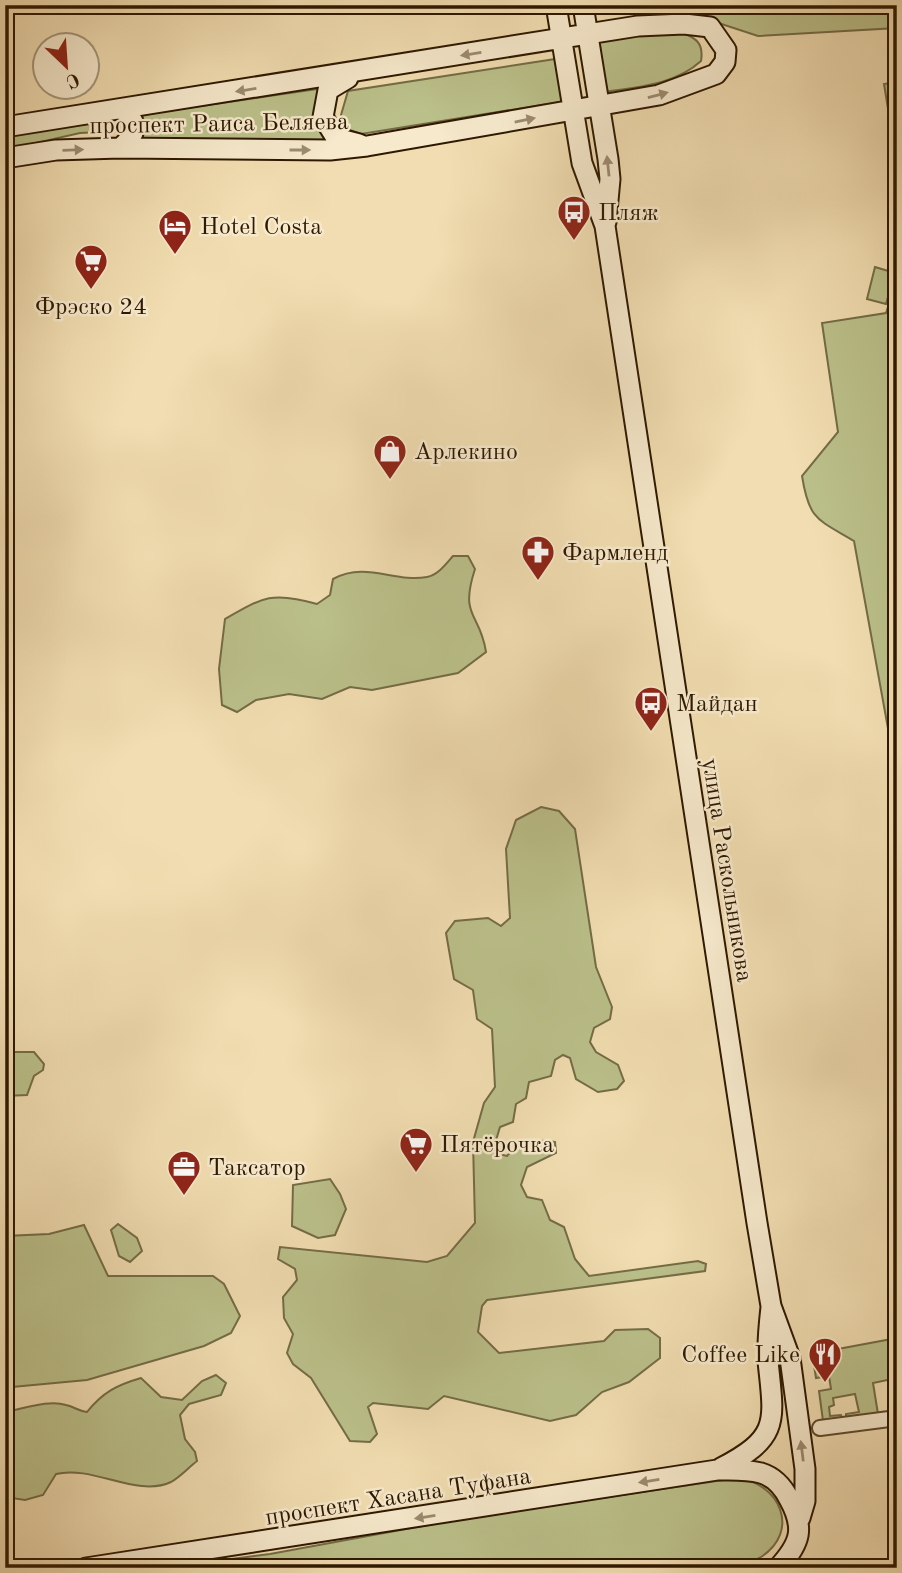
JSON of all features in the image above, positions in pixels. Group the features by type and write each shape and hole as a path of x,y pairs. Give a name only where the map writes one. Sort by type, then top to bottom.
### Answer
{"street":[{"name":"улица Раскольникова","path":"556,5 582,163 605,226 771,1306 790,1358 805,1469 805,1501 799,1536 791,1554 778,1568"},
{"name":"улица Раскольникова","path":"583,5 610,179 605,226"},
{"name":"проспект Раиса Беляева","path":"5,127 649,25 710,27 726,50 725,62 716,74 659,95 367,146 330,150 56,150 5,158"},
{"path":"358,73 328,90 323,117 336,138 367,146"},
{"path":"120,148 133,137 136,129 130,116 122,109"},
{"path":"717,1470 755,1448 771,1422 773,1392 768,1333 771,1306"},
{"path":"820,1429 897,1418"},
{"path":"717,1470 764,1473 785,1490 800,1518"},
{"name":"проспект Хасана Туфана","path":"86,1568 717,1470"}],"green space":[{"path":"640,5 897,5 897,28 758,36 691,14 668,10 642,11"},
{"path":"681,32 695,39 700,45 701,61 691,69 655,84 603,92 595,39"},
{"path":"562,58 567,101 361,134 350,130 341,115 348,91"},
{"path":"897,82 897,164 884,84"},
{"path":"324,88 329,143 140,139 139,115"},
{"path":"120,117 124,120 126,129 121,131 80,133 5,150 5,136"},
{"path":"875,267 895,273 886,304 867,299"},
{"path":"897,279 897,778 854,541 817,517 808,502 802,476 838,432 822,323 886,313"},
{"path":"453,556 468,556 475,569 469,597 470,606 486,652 458,673 372,690 350,687 322,699 289,694 256,700 237,712 222,705 219,669 225,619 269,598 289,598 317,604 330,595 333,579 345,574 369,572 415,578 431,576"},
{"path":"541,807 559,811 575,829 596,967 612,1007 610,1019 594,1028 590,1042 596,1052 618,1065 624,1081 617,1089 598,1092 576,1079 570,1058 563,1055 555,1060 551,1076 529,1082 526,1098 516,1104 513,1122 500,1127 494,1147 499,1154 507,1156 517,1147 529,1142 555,1142 556,1153 527,1167 521,1185 527,1197 542,1200 550,1220 564,1227 575,1259 589,1276 698,1261 706,1264 705,1271 487,1300 482,1306 478,1332 499,1353 604,1341 615,1330 648,1329 660,1338 660,1358 629,1382 602,1392 576,1415 550,1421 444,1396 428,1409 373,1403 368,1407 377,1434 370,1442 350,1441 311,1378 293,1364 287,1353 293,1334 284,1318 283,1297 297,1280 295,1269 278,1259 280,1247 427,1262 447,1256 475,1223 473,1142 484,1103 495,1087 492,1029 477,1019 473,990 454,979 446,933 455,921 488,918 501,926 510,918 506,849 516,820"},
{"path":"5,1052 34,1052 44,1064 43,1070 34,1076 27,1095 5,1096"},
{"path":"330,1179 346,1209 335,1235 318,1238 292,1226 293,1185"},
{"path":"118,1224 137,1238 142,1251 130,1262 119,1256 111,1230"},
{"path":"84,1225 108,1276 213,1276 224,1284 240,1316 231,1333 204,1346 87,1380 12,1387 5,1384 5,1236 49,1234"},
{"path":"897,1338 897,1378 873,1383 878,1414 846,1418 846,1414 859,1412 855,1394 833,1398 834,1405 829,1407 830,1416 841,1415 842,1419 823,1421 819,1391 831,1389 829,1376 816,1378 813,1359 822,1352"},
{"path":"216,1375 226,1383 221,1395 189,1404 180,1415 185,1439 195,1452 197,1461 171,1482 144,1486 70,1472 56,1474 43,1495 25,1500 5,1497 5,1412 59,1403 87,1412 111,1390 141,1378 161,1397 182,1400 202,1381"},
{"path":"737,1478 765,1489 774,1498 782,1522 780,1534 773,1546 756,1560 718,1568 164,1568 270,1554 466,1518"}],"place":[{"name":"Пляж","path":"574,242"},
{"name":"Hotel Costa","path":"175,256"},
{"name":"Фрэско 24","path":"91,291"},
{"name":"Арлекино","path":"390,481"},
{"name":"Фармленд","path":"538,582"},
{"name":"Майдан","path":"651,733"},
{"name":"Пятёрочка","path":"416,1174"},
{"name":"Таксатор","path":"184,1197"},
{"name":"Coffee Like","path":"825,1384"}]}
